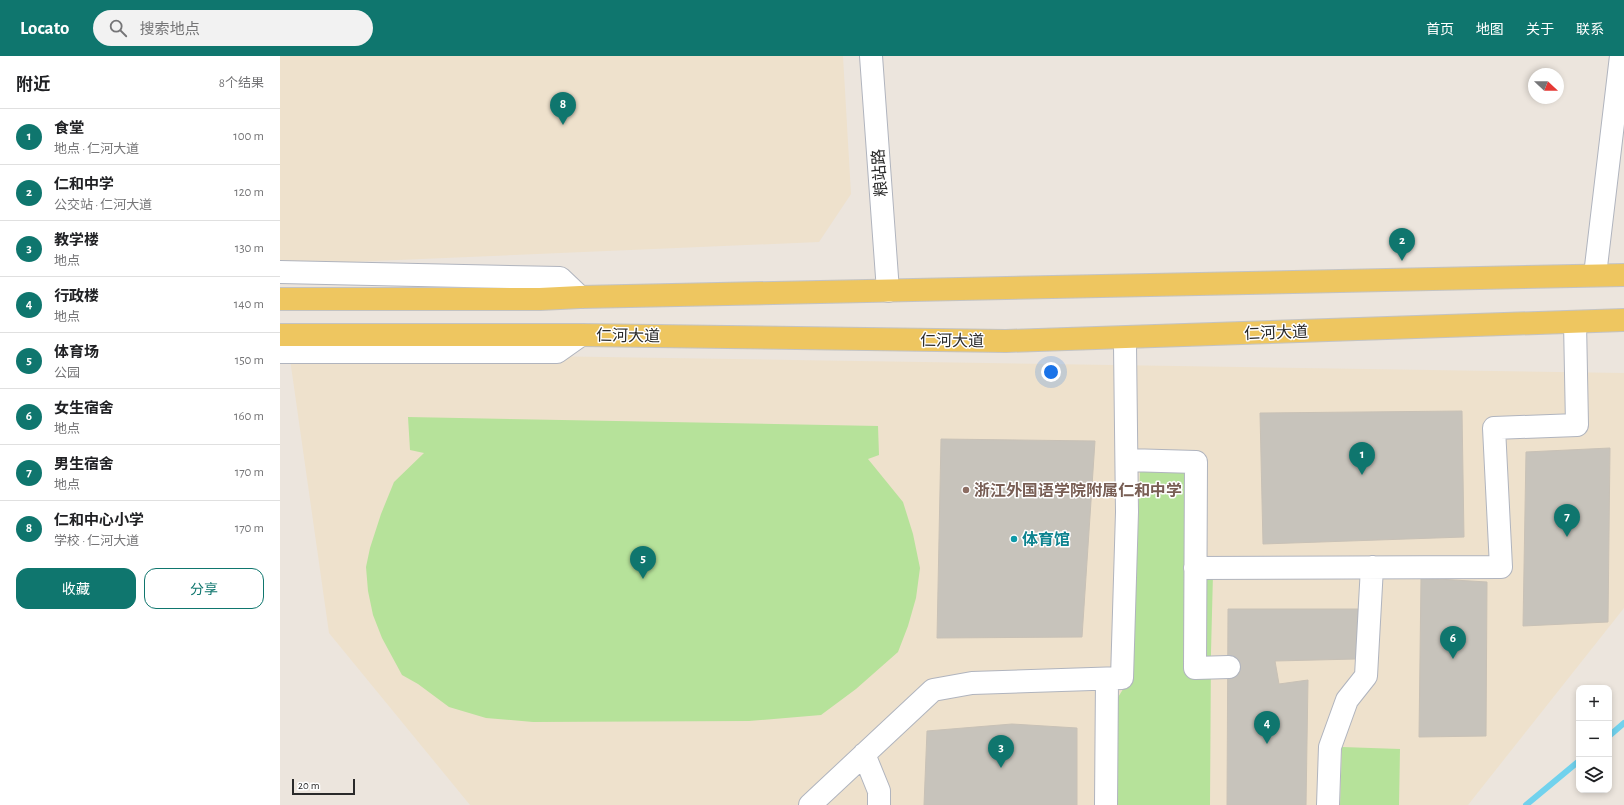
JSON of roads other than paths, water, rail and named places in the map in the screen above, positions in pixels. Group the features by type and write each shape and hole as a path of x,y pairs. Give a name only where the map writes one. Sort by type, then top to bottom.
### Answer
{"main road":[{"path":"280,299 540,299 580,296 1624,275"},
{"name":"仁河大道","path":"280,335 581,335 1006,341 1624,320"}],"street":[{"name":"粮站路","path":"871,56 888,291"},
{"path":"1595,275 1621,56"},
{"path":"280,272 560,278 580,296"},
{"path":"1195,568 1501,567 1494,428 1577,425 1575,322"},
{"path":"280,352 557,352 581,335"},
{"path":"810,805 933,690 972,683 1122,678 1127,512 1125,345"},
{"path":"1127,460 1196,462 1195,668 1229,667"},
{"path":"1328,805 1330,747 1347,700 1366,676 1372,567"},
{"path":"1106,805 1107,679"},
{"path":"864,754 879,791 879,805"}],"waterway":[{"path":"1612,733 1624,723"},
{"path":"1526,805 1576,763"}],"place":[{"name":"仁和中心小学","path":"563,125"},
{"name":"仁和中学","path":"1402,261"},
{"name":"食堂","path":"1362,475"},
{"name":"浙江外国语学院附属仁和中学","path":"966,490"},
{"name":"男生宿舍","path":"1567,537"},
{"name":"体育馆","path":"1014,539"},
{"name":"体育场","path":"643,579"},
{"name":"女生宿舍","path":"1453,659"},
{"name":"行政楼","path":"1267,744"},
{"name":"教学楼","path":"1001,768"}]}
